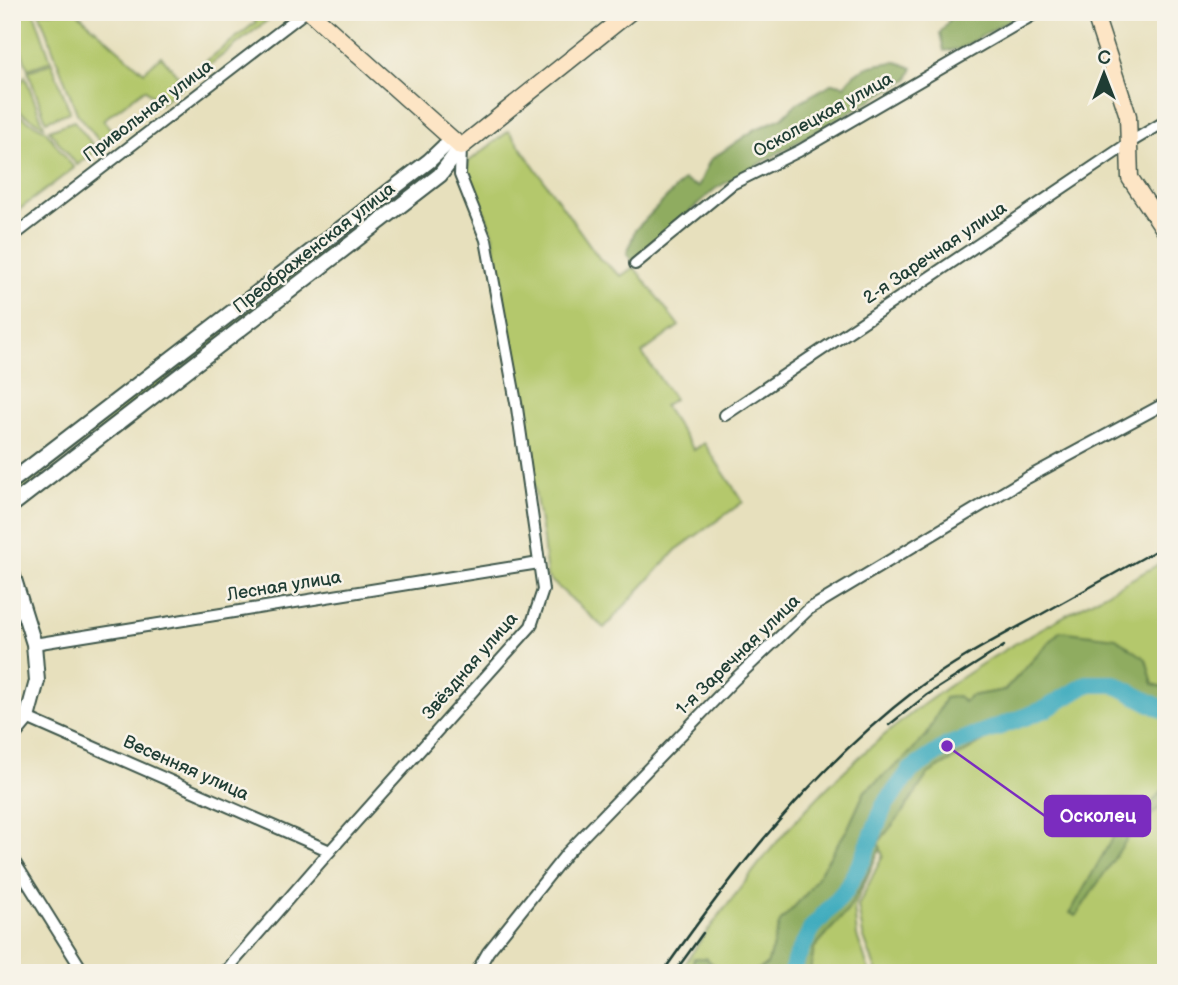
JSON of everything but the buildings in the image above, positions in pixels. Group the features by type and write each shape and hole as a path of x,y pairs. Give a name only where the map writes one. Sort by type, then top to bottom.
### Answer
{"main road":[{"path":"307,12 457,143"},
{"name":"Преображенская улица","path":"457,143 629,12"},
{"path":"1094,12 1128,116 1130,178 1166,232"}],"street":[{"name":"Привольная улица","path":"12,237 307,12"},
{"name":"Осколецкая улица","path":"635,264 732,184 799,151 1038,12"},
{"name":"2-я Заречная улица","path":"726,415 1129,143 1166,121"},
{"name":"Преображенская улица","path":"12,481 429,161 457,143"},
{"name":"Преображенская улица","path":"12,505 440,175 457,143"},
{"name":"Звёздная улица","path":"224,973 531,626 543,590 517,408 489,253 460,175 457,143"},
{"name":"1-я Заречная улица","path":"476,973 488,953 567,853 734,680 809,609 1027,478 1166,402"},
{"name":"Лесная улица","path":"34,644 540,563"},
{"path":"12,573 34,644 37,681 27,718 12,736"},
{"name":"Весенняя улица","path":"27,718 330,851"},
{"path":"12,858 84,973"}],"green space":[{"path":"34,12 51,61 28,69 12,25 12,13"},
{"path":"39,12 76,12 144,72 161,56 182,80 256,22 247,12 278,12 160,104 145,89 103,120 117,137 104,147 77,113"},
{"path":"955,12 1023,12 960,49 944,51 940,33"},
{"path":"897,62 913,68 908,79 715,189 633,262 627,254 635,230 684,180 698,187 710,160 756,129 782,118 796,104 833,83 845,86 849,79 861,70"},
{"path":"52,63 70,112 46,121 28,71"},
{"path":"25,76 44,126 20,112 14,93"},
{"path":"18,115 45,130 74,168 12,215 12,117"},
{"path":"74,121 97,150 77,165 49,130"},
{"path":"509,131 599,258 621,276 634,267 679,326 642,353 674,399 664,406 694,450 704,443 743,502 676,550 604,628 547,577 492,231 467,170 468,162"},
{"path":"438,160 443,167 12,499 12,489"},
{"path":"1166,560 1166,688 1153,684 1146,659 1060,631 1005,690 970,696 964,702 945,698 927,735 905,758 865,791 848,828 807,893 780,922 767,965 751,973 722,973 706,958 695,958 691,969 695,973 680,973 706,933 781,837 832,783 887,733 946,688 999,653"},
{"path":"1060,631 1116,638 1146,659 1153,684 1166,688 1166,716 1115,688 1090,687 1047,713 996,734 928,774 878,843 881,848 848,910 814,948 810,973 799,973 817,929 848,892 877,843 864,841 843,884 802,939 788,973 751,973 767,965 780,922 807,893 848,828 865,791 905,758 927,735 945,698 958,696 964,702 970,696 1005,690"},
{"path":"1090,687 1115,688 1166,716 1166,973 877,973 863,935 858,906 883,855 878,843 928,774 996,734 1047,713"},
{"path":"1166,786 1166,802 1131,833 1076,916 1070,913 1113,837 1133,824"},
{"path":"874,862 854,907 857,936 870,973 810,973 814,948 848,910"},
{"path":"694,958 706,958 722,973 695,973 690,970"}],"waterway":[{"path":"792,973 795,961 812,928 845,891 863,859 884,806 911,770 947,746 1046,709 1087,684 1114,684 1166,711"}],"railway":[{"path":"662,973 718,896 779,821 844,752 880,719 931,678 962,659 1166,545"},
{"path":"889,725 927,695 1004,646"},
{"path":"674,973 703,933"}],"place":[{"name":"Осколец","path":"947,746"}]}
